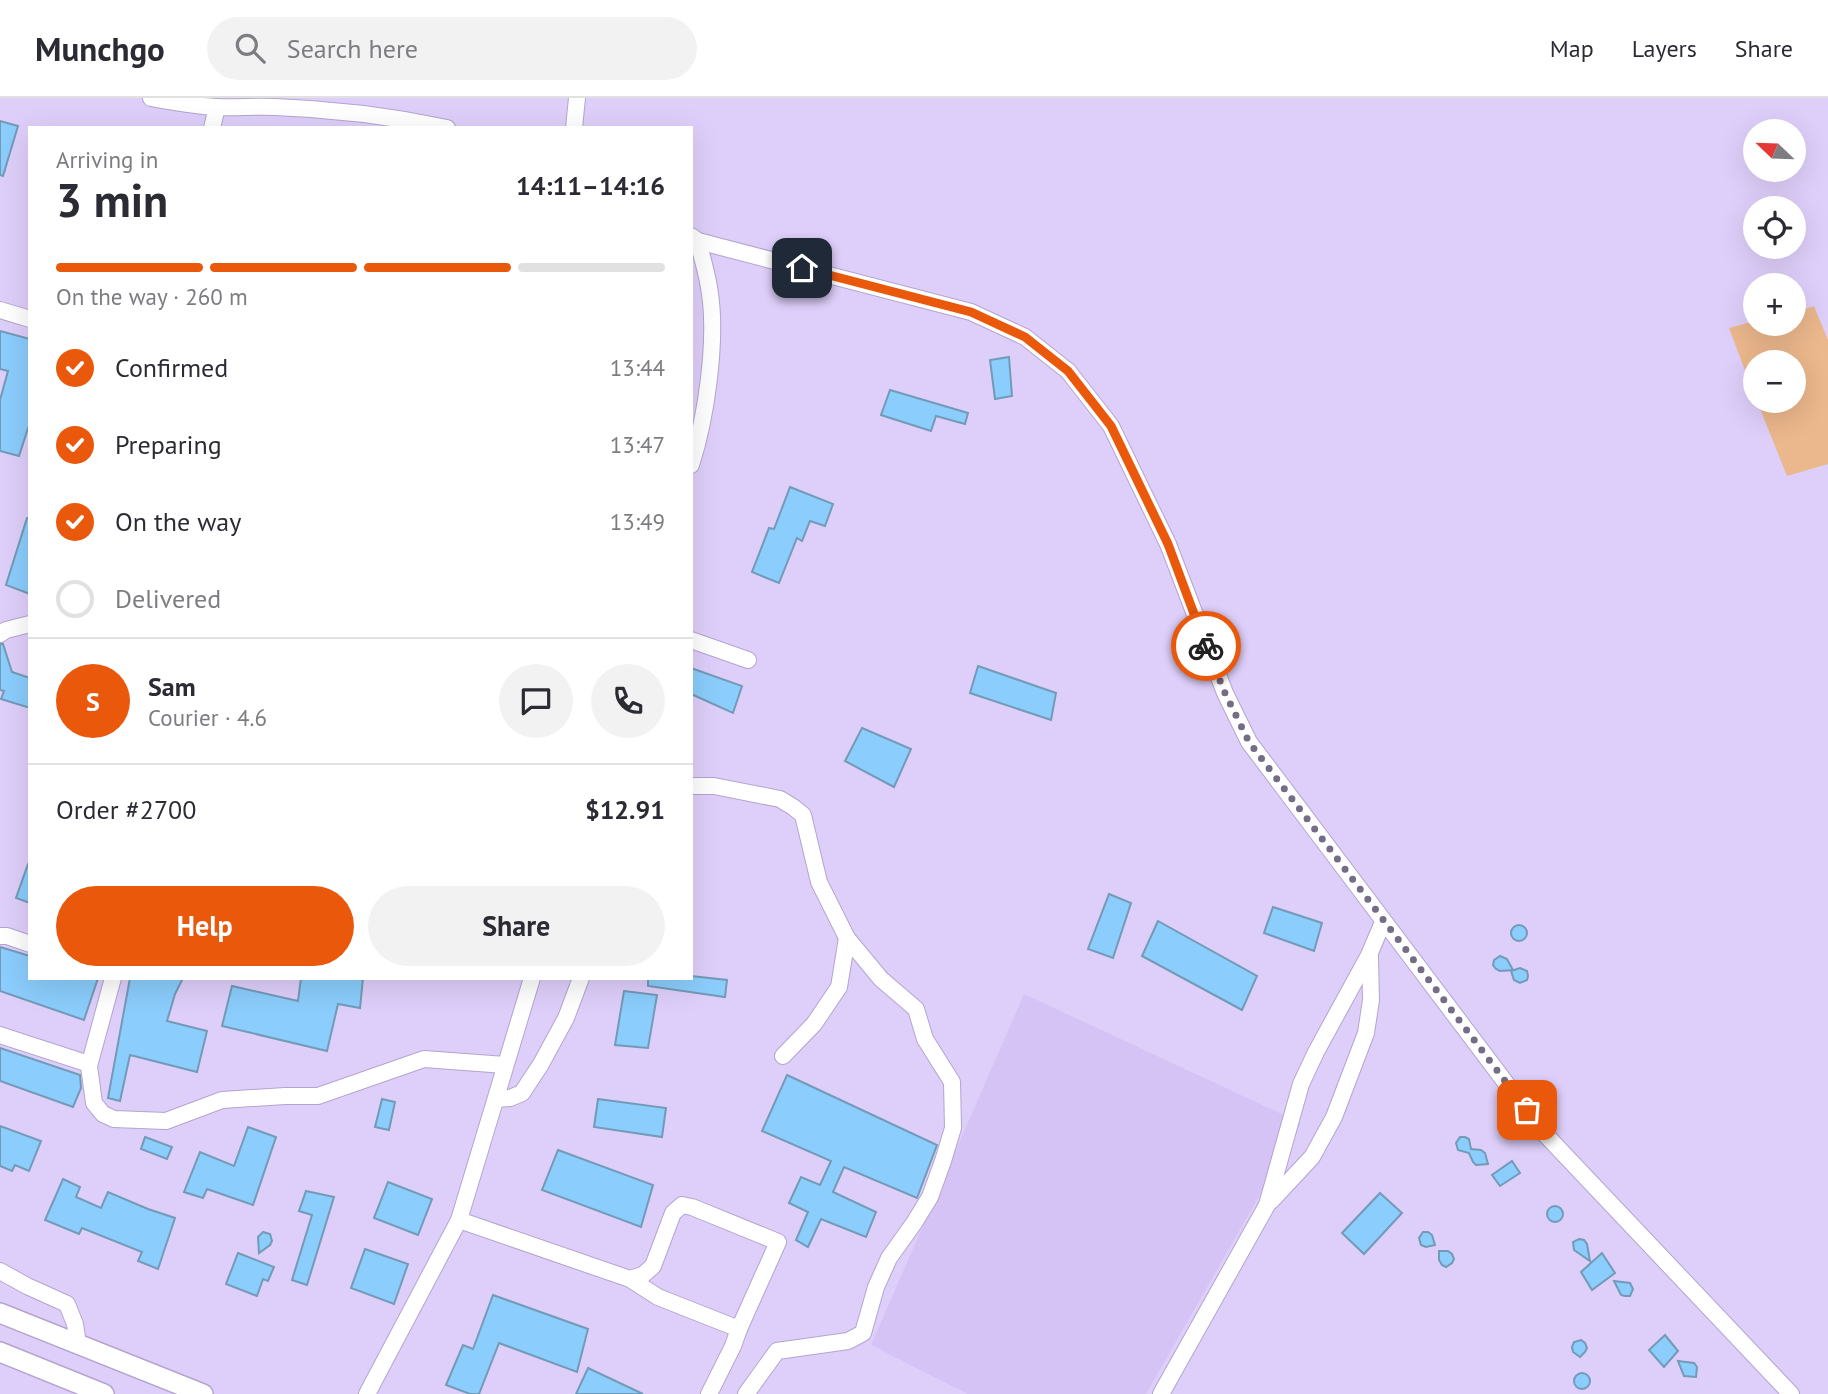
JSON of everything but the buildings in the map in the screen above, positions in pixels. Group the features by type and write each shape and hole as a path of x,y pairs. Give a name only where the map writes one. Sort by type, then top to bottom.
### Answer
{"main road":[{"path":"0,1312 203,1394"},
{"path":"0,1352 104,1394"}],"street":[{"path":"151,98 217,107 273,107 350,112 438,126"},
{"path":"574,126 577,98"},
{"path":"212,126 217,107"},
{"path":"693,456 705,403 712,346 710,294 695,239"},
{"path":"695,239 971,312 1025,337 1068,371 1111,426 1168,544 1225,693 1249,742 1542,1130 1791,1394"},
{"path":"0,310 28,318"},
{"path":"0,634 28,624"},
{"path":"693,641 748,660"},
{"path":"693,786 715,786 779,799 803,815 819,883 847,938 881,979 916,1009 925,1039 952,1082 953,1128 930,1197 889,1258 876,1287 863,1333 848,1341 777,1351 746,1394"},
{"path":"1161,1394 1267,1205 1301,1084 1369,955 1383,922"},
{"path":"0,936 28,943"},
{"path":"783,1056 814,1024 839,986 847,938"},
{"path":"1267,1205 1312,1157 1334,1118 1366,1033 1371,1000 1369,955"},
{"path":"112,980 89,1064 94,1103 103,1114 114,1119 166,1121 222,1101 318,1096 424,1059 505,1065"},
{"path":"367,1394 459,1220 531,980"},
{"path":"496,1099 510,1098 522,1093 566,1018 580,980"},
{"path":"0,1035 89,1064"},
{"path":"630,1279 643,1275 653,1266 673,1213 682,1206 692,1207 778,1242 709,1394"},
{"path":"459,1220 630,1279 658,1297 739,1329"},
{"path":"0,1270 27,1286 68,1304 78,1344"}],"shaded area":[{"path":"1814,306 1828,340 1828,464 1787,476 1762,413 1806,413 1806,350 1743,350 1743,365 1729,328 1743,324 1743,336 1806,336 1806,308"},
{"path":"1024,994 1301,1123 1146,1394 968,1394 871,1345"}],"way so far":[{"path":"1206,646 1249,742 1527,1110"}],"route":[{"path":"802,268 971,312 1025,337 1068,371 1111,426 1168,544 1206,646"}]}
